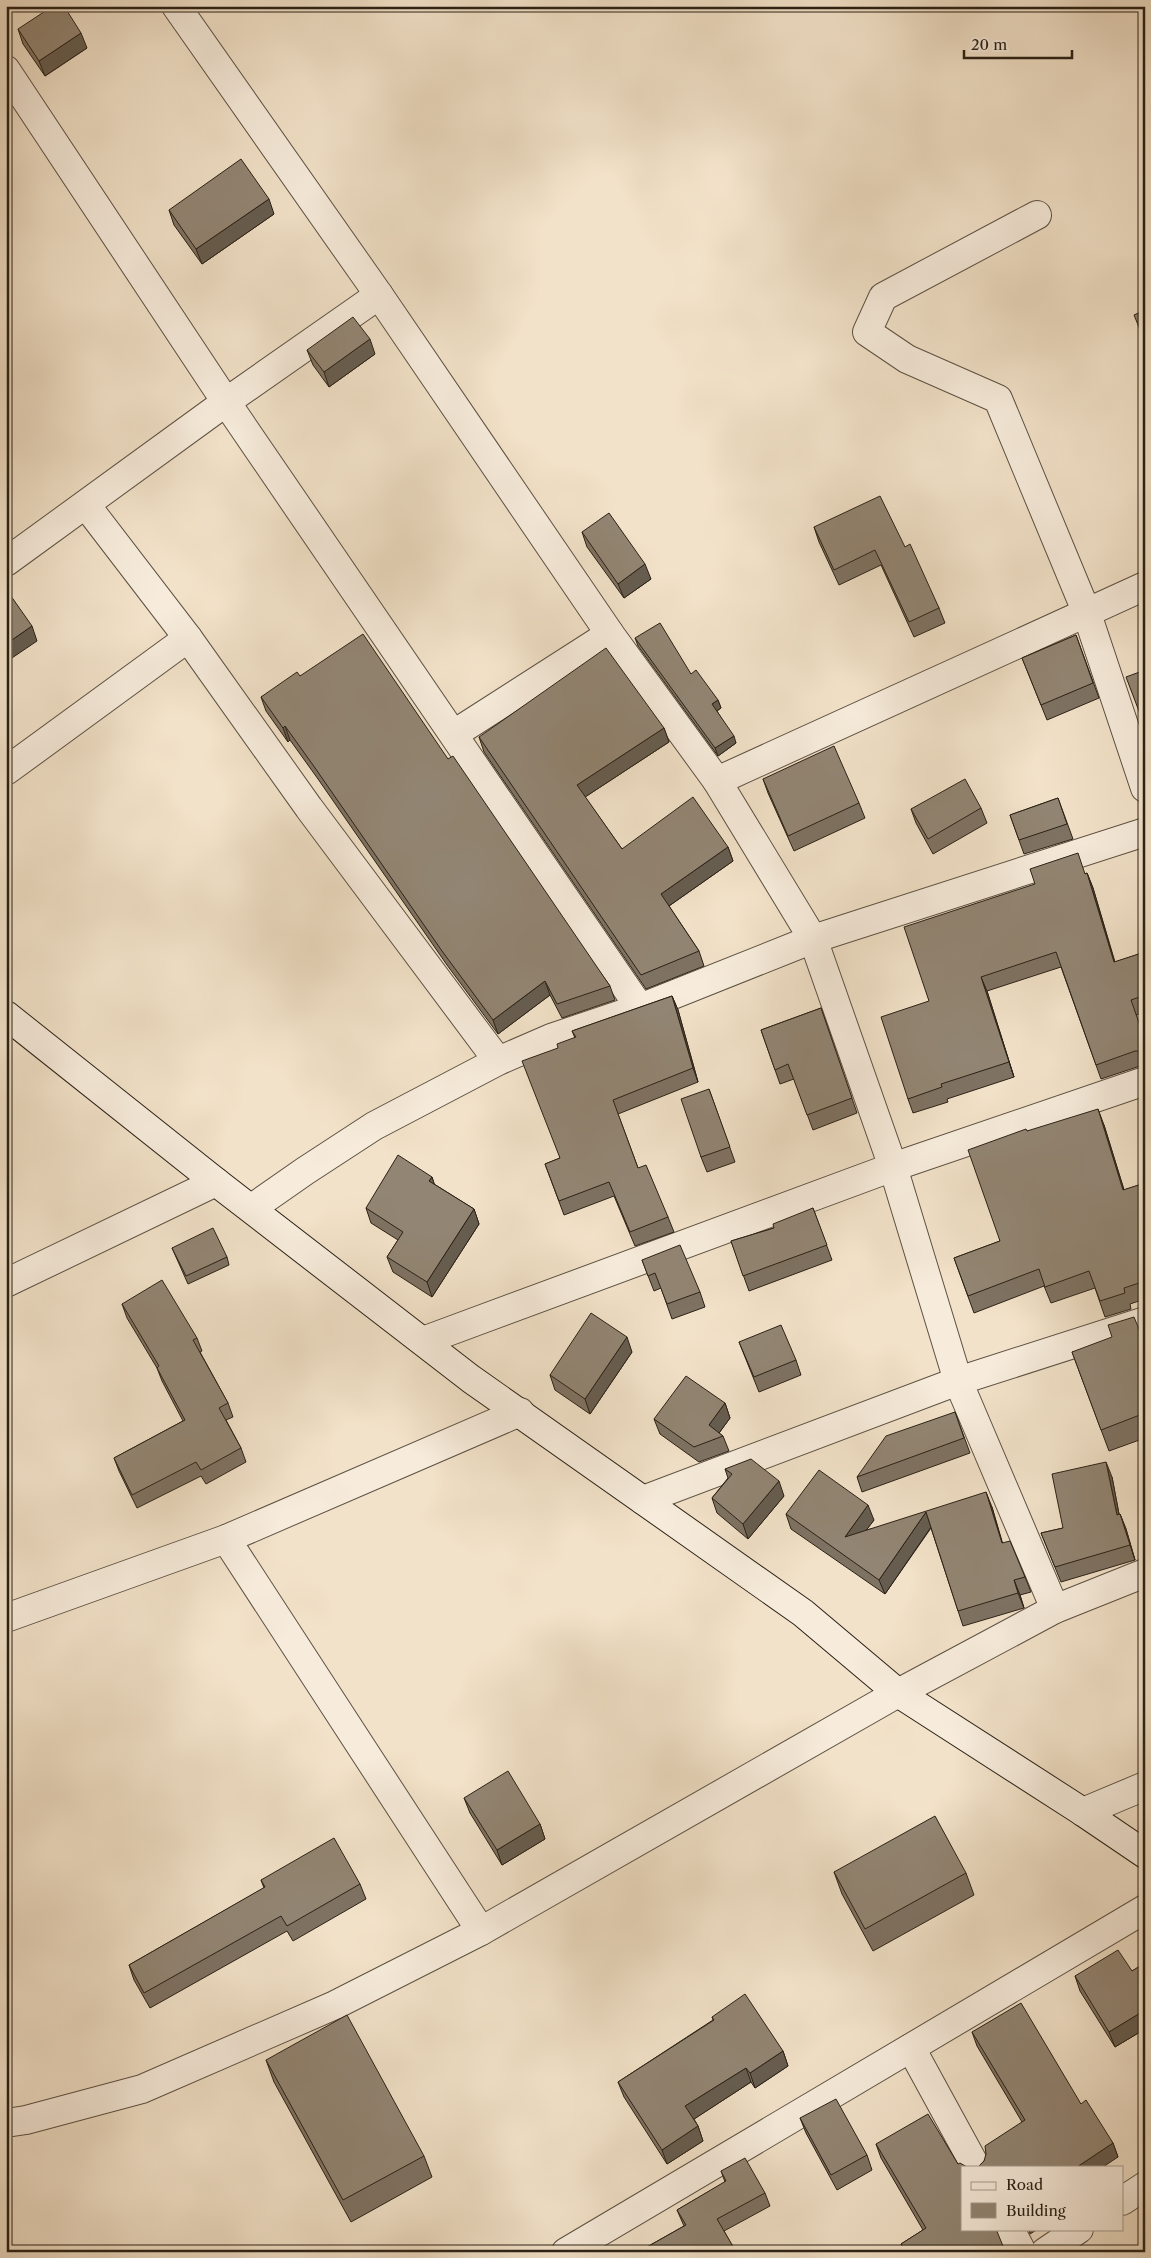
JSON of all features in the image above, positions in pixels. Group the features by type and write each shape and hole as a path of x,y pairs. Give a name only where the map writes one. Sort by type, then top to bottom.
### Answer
{"street":[{"path":"176,6 378,295 610,634 717,781 813,939 893,1167 958,1381 1055,1609"},
{"path":"6,70 226,402 640,1008"},
{"path":"1037,215 883,297 867,332 907,359 998,399 1086,611 1145,788"},
{"path":"6,562 226,402 378,295"},
{"path":"86,505 188,638 315,816 498,1061"},
{"path":"717,781 1086,611 1145,586"},
{"path":"454,734 610,634"},
{"path":"6,771 188,638"},
{"path":"252,1208 374,1126 498,1061 551,1038 640,1008 813,939 1145,832"},
{"path":"6,1015 216,1182 471,1379 803,1613 898,1694 1083,1812 1145,1854"},
{"path":"423,1341 893,1167 1145,1080"},
{"path":"6,1282 216,1182"},
{"path":"643,1500 958,1381 1145,1321"},
{"path":"6,1618 226,1539 520,1412"},
{"path":"226,1539 482,1931"},
{"path":"6,2123 26,2120 142,2089 335,2005 482,1931 898,1694 1055,1609 1145,1573"},
{"path":"1083,1812 1145,1786"},
{"path":"566,2252 1145,1909"},
{"path":"911,2048 975,2166"},
{"path":"1124,2200 1145,2186"},
{"path":"1011,2230 1022,2252"},
{"path":"1045,2252 1078,2230"}],"building":[{"path":"53,6 64,6 81,33 39,61 18,29"},
{"path":"241,159 269,199 196,249 169,210"},
{"path":"1145,310 1145,342 1134,315"},
{"path":"353,317 370,339 324,372 307,350"},
{"path":"880,496 905,547 910,544 939,608 909,622 875,550 834,570 814,527"},
{"path":"609,513 645,564 618,584 582,532"},
{"path":"6,589 32,626 6,644"},
{"path":"660,623 691,674 696,670 718,700 712,704 734,736 715,748 635,638"},
{"path":"363,634 448,759 453,756 610,986 557,1004 545,981 493,1020 442,951 285,726 283,728 261,697 297,672 300,676"},
{"path":"1076,635 1093,683 1041,705 1022,658"},
{"path":"606,648 664,728 577,785 622,849 693,797 728,847 661,894 699,951 641,975 479,737"},
{"path":"1145,670 1145,727 1126,677"},
{"path":"834,746 859,803 788,836 763,779"},
{"path":"965,779 981,808 928,839 911,809"},
{"path":"1058,798 1067,824 1019,840 1010,815"},
{"path":"1078,853 1085,874 1087,873 1114,962 1145,952 1145,995 1131,1000 1145,1040 1145,1052 1135,1051 1096,1065 1056,952 981,977 1009,1062 941,1084 942,1087 908,1099 881,1017 929,1001 904,927 1035,884 1030,869"},
{"path":"672,996 693,1068 613,1100 638,1168 646,1165 668,1217 630,1232 609,1182 559,1201 545,1164 560,1158 522,1061 558,1048 557,1044 576,1037 572,1031"},
{"path":"821,1008 852,1098 807,1115 788,1064 775,1070 761,1030"},
{"path":"709,1089 730,1147 701,1157 681,1099"},
{"path":"1098,1109 1123,1190 1145,1183 1145,1281 1124,1288 1125,1293 1100,1301 1089,1271 1045,1287 1039,1269 968,1296 954,1258 1000,1241 968,1150 1026,1129 1027,1131"},
{"path":"398,1155 432,1177 429,1181 474,1209 427,1282 387,1257 403,1232 366,1208"},
{"path":"813,1208 827,1245 743,1276 731,1241 774,1228 773,1224"},
{"path":"213,1228 227,1257 186,1276 172,1248"},
{"path":"680,1245 700,1292 667,1304 655,1273 648,1276 642,1260"},
{"path":"162,1280 197,1338 193,1340 228,1403 219,1408 241,1448 201,1470 196,1462 132,1495 114,1458 185,1420 157,1368 159,1366 122,1304"},
{"path":"591,1313 627,1337 585,1399 550,1375"},
{"path":"1134,1317 1145,1344 1145,1413 1101,1430 1072,1352 1112,1337 1108,1325"},
{"path":"781,1325 796,1360 754,1377 739,1342"},
{"path":"686,1376 725,1403 709,1425 723,1436 694,1447 654,1419"},
{"path":"955,1412 964,1438 857,1477 886,1436"},
{"path":"751,1459 779,1481 743,1524 712,1498 732,1474 725,1469"},
{"path":"1106,1462 1117,1515 1120,1514 1130,1545 1055,1567 1041,1533 1063,1528 1052,1474"},
{"path":"819,1470 868,1505 845,1537 986,1492 1002,1543 1010,1541 1025,1577 1014,1580 1018,1593 958,1611 926,1512 879,1580 786,1514"},
{"path":"508,1771 540,1824 497,1850 464,1798"},
{"path":"935,1816 966,1873 865,1929 834,1872"},
{"path":"334,1838 360,1884 287,1926 281,1916 144,1993 129,1965 265,1887 261,1880"},
{"path":"1118,1950 1132,1971 1145,1963 1145,2010 1109,2032 1075,1976"},
{"path":"745,1994 783,2051 750,2073 746,2068 685,2106 698,2126 662,2150 618,2082 714,2020 712,2017"},
{"path":"1021,2003 1081,2104 1086,2100 1113,2143 1078,2166 979,2166 984,2161 986,2154 985,2146 1025,2120 972,2032"},
{"path":"347,2015 424,2156 343,2200 266,2060"},
{"path":"836,2099 867,2155 831,2175 800,2118"},
{"path":"928,2114 958,2164 965,2166 961,2166 961,2230 996,2230 1003,2246 993,2252 906,2252 901,2244 926,2228 876,2144"},
{"path":"745,2158 765,2193 717,2219 735,2250 732,2252 638,2252 686,2225 677,2210 726,2181 721,2171"}]}
